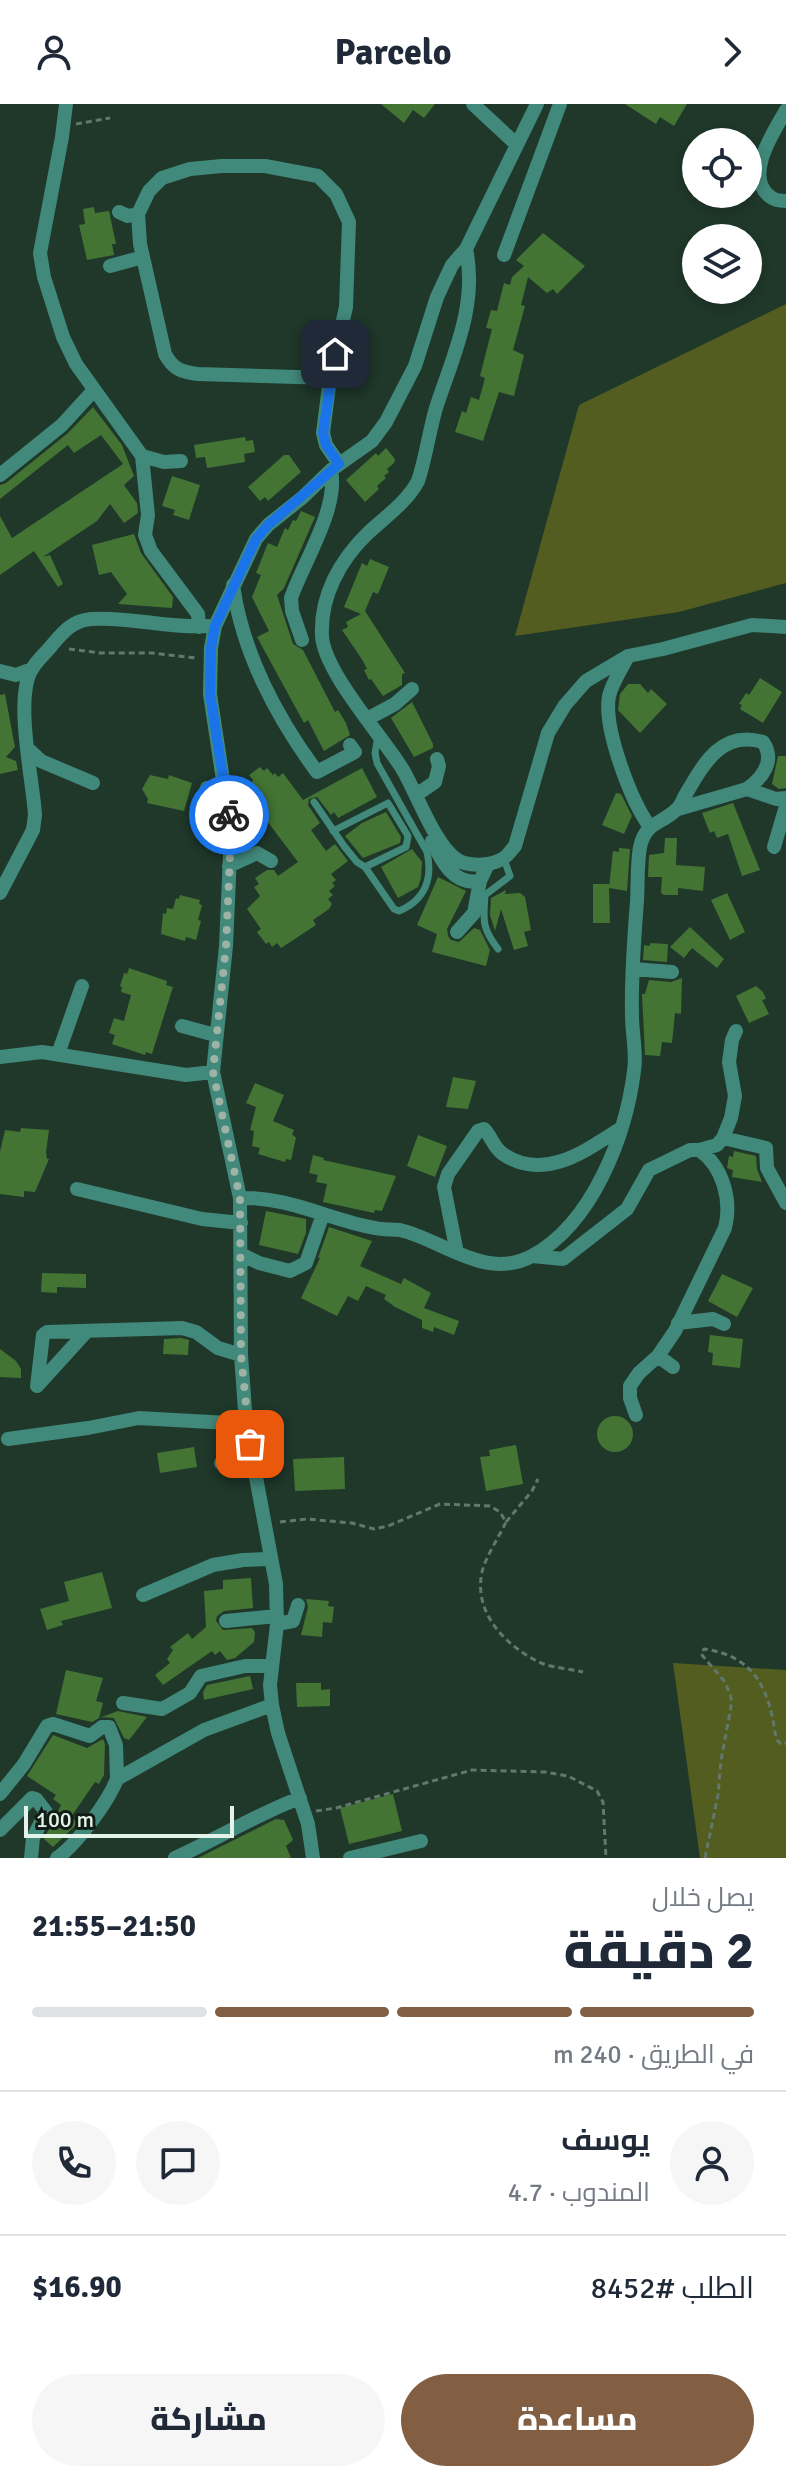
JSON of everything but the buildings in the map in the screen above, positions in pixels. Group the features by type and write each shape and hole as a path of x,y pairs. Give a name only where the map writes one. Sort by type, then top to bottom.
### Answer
{"street":[{"path":"66,104 40,253 47,288 63,337 94,390 142,456 148,515 145,535 156,559 198,614 199,627"},
{"path":"473,104 516,144"},
{"path":"313,1858 302,1806 272,1705 276,1584 246,1424 241,1355 240,1198 213,1072 226,946 231,833 210,694 210,655 215,626 233,584 262,532 335,467 372,441 386,422 415,366 437,297 452,265 466,249 537,104"},
{"path":"504,255 560,104"},
{"path":"786,110 767,147 759,178 772,199 786,201"},
{"path":"302,640 291,598 334,486 335,467 323,433 330,378 346,307 349,222 336,194 318,176 245,165 190,169 162,178 149,191 138,214 143,257 165,354 171,366 181,372 198,374 330,378"},
{"path":"119,212 128,216 138,214"},
{"path":"466,249 469,262 467,303 460,342 436,408 418,481 413,490 350,552 332,583 326,601 322,637 350,696 404,772 447,851 458,861 488,864 504,859 515,846 548,733 565,705 586,681 628,656 752,625 786,627"},
{"path":"110,266 143,257"},
{"path":"0,475 62,425 94,390"},
{"path":"142,456 164,462 181,461"},
{"path":"233,584 239,619 252,655 305,756 317,772 355,752 350,745"},
{"path":"0,893 33,830 35,815 25,699 32,669 73,623 90,619 215,626"},
{"path":"628,656 609,695 609,713 626,781 650,827"},
{"path":"0,671 16,675 32,669"},
{"path":"367,719 409,695 412,689"},
{"path":"532,1256 565,1229 586,1206 613,1156 635,1068 633,969 640,848 646,830 678,809 747,789 763,776 767,767 767,748 763,742 755,739 728,742 718,748 678,809"},
{"path":"27,748 41,761 93,783"},
{"path":"414,792 435,782 439,766 437,759"},
{"path":"404,772 400,782 441,861 454,874 472,882 480,881"},
{"path":"205,813 207,788 226,786"},
{"path":"747,789 776,799 786,798"},
{"path":"774,847 786,806"},
{"path":"229,866 257,853 271,861"},
{"path":"457,932 474,913 480,881 488,864"},
{"path":"633,969 672,972"},
{"path":"58,1054 82,986"},
{"path":"182,1026 215,1035"},
{"path":"240,1198 263,1197 375,1228 401,1230 478,1262 501,1263 532,1256 563,1259 627,1209 649,1170 690,1150 717,1145 723,1138 735,1096 729,1062 736,1031"},
{"path":"0,1057 42,1052 186,1075 213,1072"},
{"path":"457,1253 444,1187 448,1174 478,1131 484,1129 493,1145 515,1160 551,1165 573,1158 620,1129"},
{"path":"723,1138 766,1148 767,1168 786,1203"},
{"path":"636,1415 630,1398 630,1386 658,1356 678,1323 725,1228 728,1198 714,1163 699,1150"},
{"path":"77,1189 202,1219 241,1223"},
{"path":"241,1254 259,1263 290,1271 306,1263 323,1214"},
{"path":"678,1323 713,1319 724,1324"},
{"path":"87,1331 182,1328 196,1332 218,1348 241,1355"},
{"path":"658,1356 673,1367"},
{"path":"8,1439 139,1418 246,1424"},
{"path":"221,1463 253,1463"},
{"path":"143,1595 213,1565 271,1559"},
{"path":"226,1621 293,1621 298,1605"},
{"path":"123,1703 162,1709 190,1693 201,1676 245,1666 272,1666"},
{"path":"117,1779 204,1730 272,1705"},
{"path":"0,1794 24,1764 47,1726 53,1724 90,1736 102,1727 109,1727 116,1745 117,1779 111,1794 70,1849 57,1858"},
{"path":"0,1830 32,1798 36,1799 46,1812 33,1838 31,1858"},
{"path":"175,1858 276,1807 302,1806"},
{"path":"350,1858 421,1841"}],"lane":[{"path":"314,802 394,909 399,911 411,906 426,887 430,876 427,852 377,763 378,734"},
{"path":"333,831 388,803 408,836 406,847 365,867"},
{"path":"498,949 484,926 485,895 510,876 504,859"}],"path":[{"path":"64,123 79,124 110,118"},
{"path":"54,642 64,648 100,653 152,653 191,659 210,655"},
{"path":"538,1479 506,1522 482,1572 482,1598 492,1625 511,1646 542,1663 583,1672"},
{"path":"265,1526 307,1519 352,1523 374,1529 440,1504 490,1506 500,1512 506,1522"},
{"path":"705,1858 718,1795 731,1697 725,1682 701,1654 704,1649 722,1651 756,1676 768,1695 776,1739 782,1745 786,1743"},
{"path":"302,1806 336,1808 472,1770 556,1774 577,1779 601,1797 606,1858"}],"green space":[{"path":"786,304 786,583 679,612 515,636 579,405"},
{"path":"673,1663 786,1670 786,1858 700,1858"}],"way so far":[{"path":"229,815 231,833 226,946 213,1072 240,1198 241,1355 250,1444"}],"route":[{"path":"229,815 210,694 212,637 237,575 256,539 339,464 326,445 323,433 335,354"}]}
